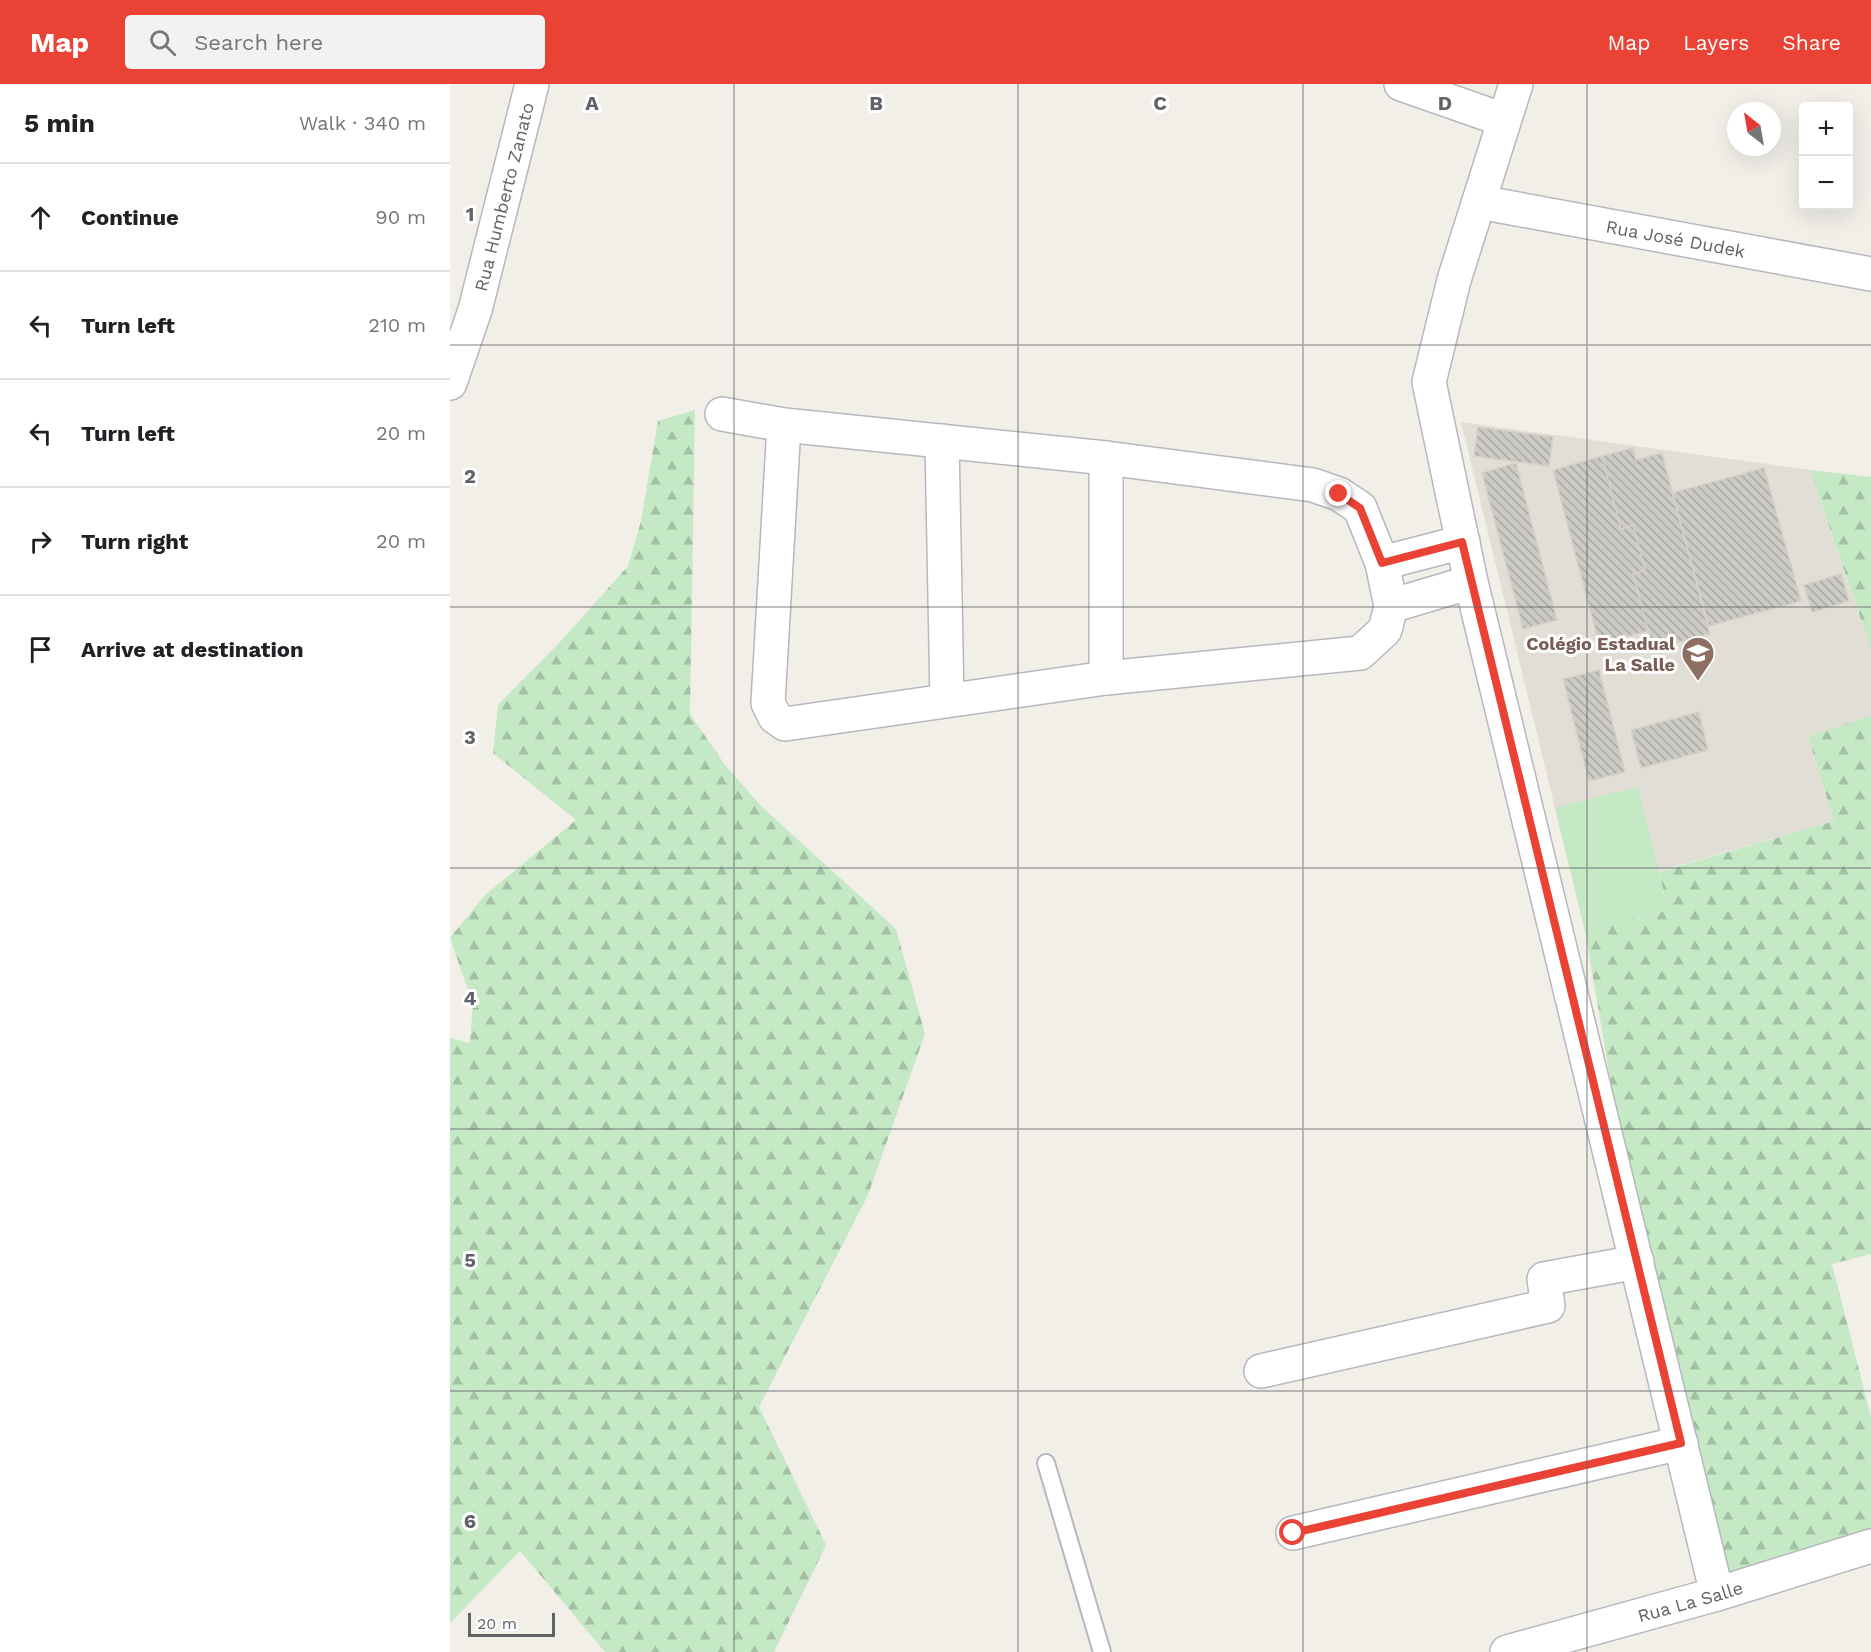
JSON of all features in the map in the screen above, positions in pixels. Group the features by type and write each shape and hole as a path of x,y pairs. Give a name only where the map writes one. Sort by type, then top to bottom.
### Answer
{"street":[{"name":"Rua Humberto Zanato","path":"450,382 475,310 532,84"},
{"path":"1401,84 1504,120"},
{"path":"1516,84 1454,280 1429,382 1471,582 1717,1594"},
{"name":"Rua José Dudek","path":"1479,201 1871,274"},
{"path":"722,414 784,424 1107,458 1313,485 1330,491 1360,508 1382,563 1390,606 1385,630 1360,653 1106,678 785,724 775,717 768,703 784,424"},
{"path":"942,441 947,700"},
{"path":"1106,678 1107,458"},
{"path":"1382,563 1462,542"},
{"path":"1390,606 1471,582"},
{"path":"1261,1371 1548,1306 1544,1279 1637,1262"},
{"path":"1293,1533 1681,1443"},
{"name":"Rua La Salle","path":"1507,1652 1717,1594 1871,1546"}],"lane":[{"path":"1046,1463 1102,1652"}],"shaded area":[{"name":"Colégio Estadual La Salle","path":"1461,422 1810,470 1871,648 1871,716 1808,736 1834,821 1659,871 1585,931"}],"green space":[{"path":"695,410 690,714 725,765 761,806 896,929 925,1034 868,1195 759,1407 826,1545 774,1652 605,1652 520,1551 450,1623 450,1038 470,1043 473,1004 450,938 484,896 576,820 493,753 498,705 560,642 628,566 641,521 658,421"},
{"path":"1810,470 1871,477 1871,648"},
{"path":"1871,716 1871,1254 1832,1264 1871,1417 1871,1533 1727,1572 1619,1130 1585,931 1668,910 1659,872 1834,821 1808,736"},
{"path":"1638,787 1668,910 1585,931 1555,808"}],"building":[{"path":"1478,427 1553,437 1549,466 1474,456"},
{"path":"1633,448 1636,460 1662,453 1710,634 1653,649 1633,574 1645,570 1633,525 1621,529 1602,456"},
{"path":"1602,456 1621,529 1633,525 1645,570 1633,574 1648,631 1599,644 1553,470"},
{"path":"1516,463 1557,620 1523,629 1482,473"},
{"path":"1764,468 1801,601 1709,626 1672,493"},
{"path":"1841,574 1849,601 1812,612 1804,585"},
{"path":"1599,670 1625,772 1589,781 1563,679"},
{"path":"1699,712 1708,750 1641,768 1631,730"}],"place":[{"name":"Colégio Estadual La Salle","path":"1698,682"}],"route":[{"path":"1293,1533 1681,1443 1462,542 1382,563 1360,508 1339,494"}]}
